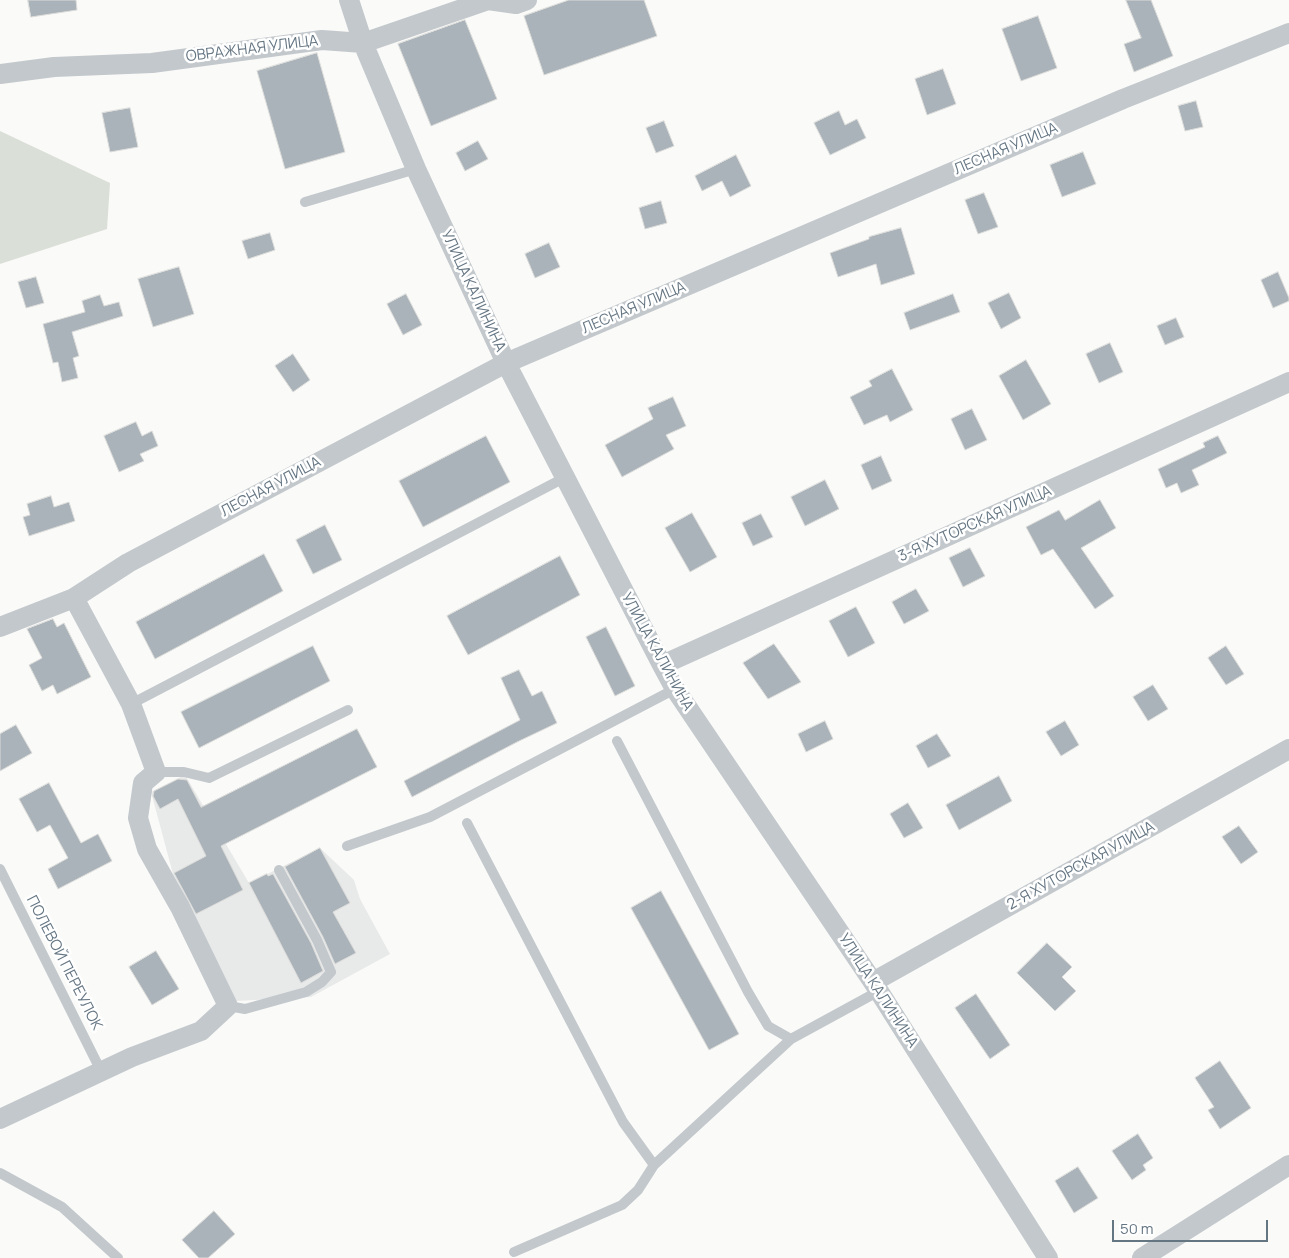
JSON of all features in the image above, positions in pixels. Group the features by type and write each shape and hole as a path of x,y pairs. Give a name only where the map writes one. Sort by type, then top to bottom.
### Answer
{"street":[{"name":"УЛИЦА КАЛИНИНА","path":"349,0 363,43 416,169 506,363 662,665 675,688 876,987 1048,1258"},
{"name":"ОВРАЖНАЯ УЛИЦА","path":"0,74 54,67 152,63 322,40 363,43 488,0 516,4 527,0"},
{"name":"ЛЕСНАЯ УЛИЦА","path":"0,627 74,598 128,563 506,363 1123,99 1289,33"},
{"name":"3-Я ХУТОРСКАЯ УЛИЦА","path":"662,665 1289,382"},
{"path":"0,1119 132,1057 201,1031 228,1006 180,907 147,849 138,818 143,783 156,772 132,704 74,598"},
{"name":"2-Я ХУТОРСКАЯ УЛИЦА","path":"876,987 1289,749"},
{"path":"1142,1258 1289,1165"}],"lane":[{"path":"304,202 416,169"},
{"path":"132,704 564,478"},
{"path":"347,846 430,817 675,688"},
{"path":"156,772 184,772 209,778 348,710"},
{"path":"617,741 748,992 768,1026 791,1039"},
{"path":"467,823 623,1122 654,1165"},
{"name":"ПОЛЕВОЙ ПЕРЕУЛОК","path":"0,869 101,1071"},
{"path":"228,1006 245,1009 306,992 322,982 331,972 317,940 279,870"},
{"path":"514,1252 622,1205 638,1190 654,1165 791,1039 876,987"},
{"path":"0,1173 62,1207 118,1258"}],"shaded area":[{"path":"0,131 110,183 107,229 0,264"},
{"path":"185,775 249,883 320,848 354,880 360,899 390,954 311,997 235,1001 195,915 173,874 151,792"}],"building":[{"path":"28,0 76,0 77,10 31,17"},
{"path":"569,0 644,0 657,36 544,75 524,16"},
{"path":"1126,0 1151,0 1173,56 1134,72 1124,44 1141,38"},
{"path":"1038,16 1057,68 1021,81 1002,29"},
{"path":"465,20 497,99 431,126 398,44"},
{"path":"317,53 345,152 285,169 257,71"},
{"path":"943,69 956,104 927,115 915,79"},
{"path":"1196,101 1203,127 1185,131 1178,106"},
{"path":"130,108 138,147 110,152 102,113"},
{"path":"839,111 845,125 857,119 866,138 830,155 814,123"},
{"path":"664,121 674,146 656,153 646,128"},
{"path":"478,141 488,159 465,171 456,153"},
{"path":"1083,152 1096,184 1062,197 1050,165"},
{"path":"736,155 751,186 730,197 722,181 702,191 695,176"},
{"path":"984,193 998,227 978,234 965,200"},
{"path":"661,201 667,223 645,229 639,208"},
{"path":"901,228 915,274 881,285 876,264 838,277 830,253 869,239 869,237"},
{"path":"270,233 275,250 248,259 242,241"},
{"path":"549,243 560,267 535,278 525,254"},
{"path":"179,267 194,314 153,327 138,279"},
{"path":"1278,272 1289,301 1273,308 1261,280"},
{"path":"36,277 44,303 26,308 18,282"},
{"path":"1009,293 1021,318 1001,329 988,303"},
{"path":"406,294 422,325 403,335 387,304"},
{"path":"953,294 960,312 910,330 904,313"},
{"path":"100,295 104,306 119,302 123,316 72,332 79,356 73,358 78,378 62,382 58,362 53,363 43,324 85,312 82,301"},
{"path":"1176,318 1184,337 1165,345 1157,326"},
{"path":"1110,343 1123,372 1099,383 1086,354"},
{"path":"293,354 310,380 293,392 275,366"},
{"path":"1026,360 1051,404 1023,420 999,376"},
{"path":"892,369 913,410 890,422 887,415 864,425 850,397 872,386 869,381"},
{"path":"673,397 686,426 666,435 674,449 622,477 605,445 653,419 648,408"},
{"path":"972,409 987,440 965,450 951,419"},
{"path":"136,422 142,436 152,431 158,446 140,454 144,461 119,472 104,436"},
{"path":"486,436 510,482 423,527 399,481"},
{"path":"1218,436 1227,453 1192,470 1199,485 1181,493 1177,483 1166,488 1158,469 1205,447 1203,443"},
{"path":"881,456 892,481 872,490 861,465"},
{"path":"825,480 839,509 805,526 791,497"},
{"path":"51,496 54,507 69,502 75,521 29,536 23,517 30,515 27,504"},
{"path":"1100,500 1116,528 1081,548 1114,596 1095,609 1053,549 1041,555 1026,527 1059,510 1065,520"},
{"path":"692,513 717,557 690,572 665,528"},
{"path":"761,514 773,537 753,546 742,523"},
{"path":"325,525 342,560 313,574 296,540"},
{"path":"970,548 985,576 963,587 949,558"},
{"path":"264,554 283,591 155,659 136,622"},
{"path":"560,556 580,595 468,655 447,616"},
{"path":"916,589 929,611 904,624 892,602"},
{"path":"856,607 875,643 848,657 829,621"},
{"path":"53,619 57,627 64,623 91,677 57,694 53,685 42,691 29,665 42,658 27,629"},
{"path":"606,627 635,686 615,696 586,637"},
{"path":"774,644 801,682 768,699 743,663"},
{"path":"313,646 330,681 199,748 181,712"},
{"path":"1226,646 1244,674 1226,685 1208,658"},
{"path":"519,670 532,696 542,691 557,723 412,797 404,781 520,720 501,678"},
{"path":"1153,685 1168,709 1148,721 1133,697"},
{"path":"825,721 833,739 806,752 798,734"},
{"path":"1065,721 1079,745 1061,756 1046,732"},
{"path":"16,725 32,753 0,771 0,734"},
{"path":"357,729 377,767 221,846 243,890 196,914 174,873 206,856 178,799 160,809 153,796 154,791 178,779 187,780 201,807"},
{"path":"937,734 951,756 928,768 916,746"},
{"path":"999,776 1012,801 959,830 946,805"},
{"path":"49,783 81,843 98,834 112,861 58,889 48,869 68,858 50,825 37,832 19,799"},
{"path":"908,803 923,828 904,838 890,814"},
{"path":"1239,826 1258,852 1241,864 1222,837"},
{"path":"320,848 350,903 333,912 356,953 335,964 323,937 285,867"},
{"path":"267,874 268,876 273,874 311,943 323,971 301,983 249,883"},
{"path":"661,891 739,1034 709,1050 631,908"},
{"path":"1047,943 1072,967 1062,977 1076,991 1055,1011 1017,973"},
{"path":"156,951 179,989 152,1005 129,967"},
{"path":"976,994 1010,1045 990,1059 955,1008"},
{"path":"1220,1061 1251,1108 1220,1129 1208,1110 1214,1107 1195,1078"},
{"path":"1138,1134 1153,1158 1143,1165 1146,1170 1132,1180 1112,1151"},
{"path":"1078,1167 1098,1198 1074,1213 1055,1181"},
{"path":"214,1211 235,1234 208,1258 199,1258 182,1240"}]}
